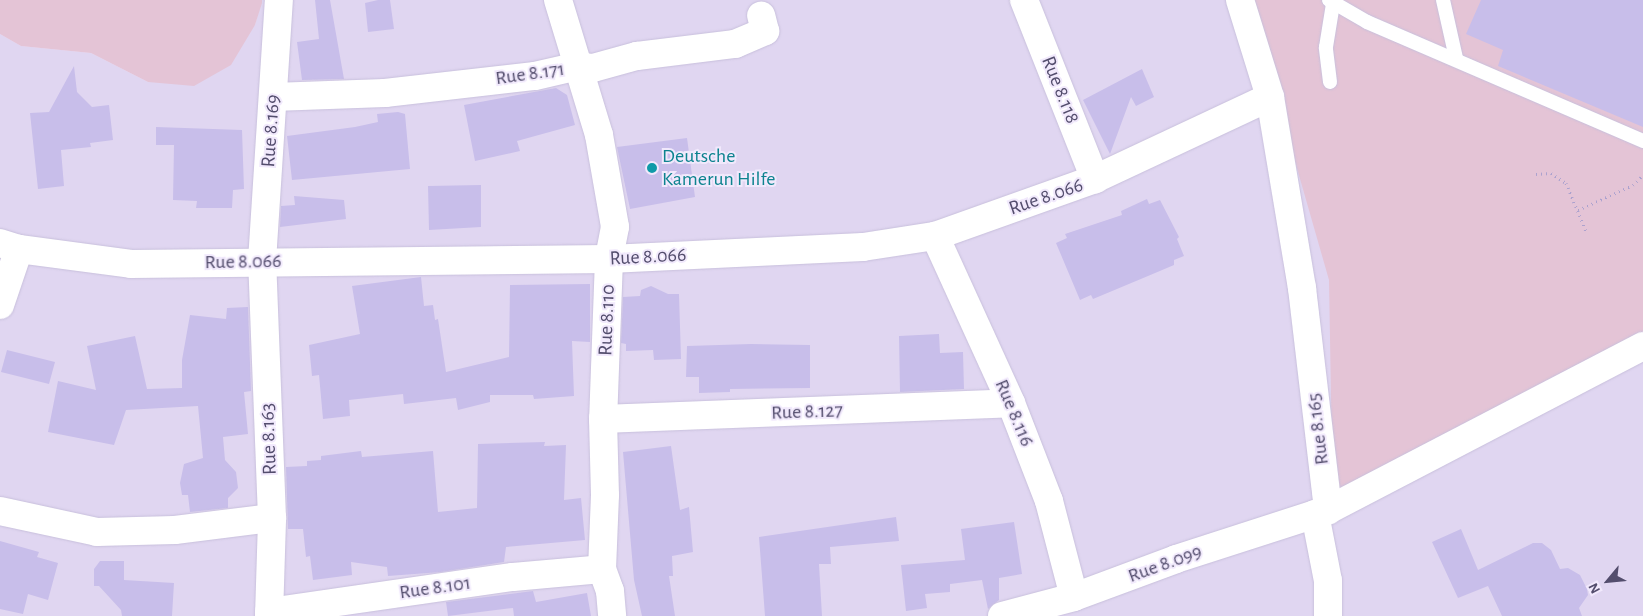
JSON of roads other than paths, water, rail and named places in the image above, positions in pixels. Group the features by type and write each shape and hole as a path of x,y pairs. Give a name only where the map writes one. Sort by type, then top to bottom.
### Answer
{"street":[{"name":"Rue 8.169","path":"262,261 279,0"},
{"name":"Rue 8.110","path":"558,0 599,135 615,227 609,259 603,419 605,495 602,569 610,591 612,616"},
{"name":"Rue 8.118","path":"1024,0 1095,179"},
{"name":"Rue 8.165","path":"1240,0 1270,97 1302,288 1328,581 1328,616"},
{"name":"Rue 8.171","path":"274,97 385,92 535,76 578,66 593,68 637,56 735,44 765,31 761,15"},
{"name":"Rue 8.066","path":"10,246 131,264 262,261 609,259 863,247 935,236 1095,179 1270,97"},
{"name":"Rue 8.116","path":"935,236 1012,403 1049,501 1074,597"},
{"path":"0,305 10,246"},
{"name":"Rue 8.163","path":"262,261 272,518 269,614"},
{"path":"1321,512 1643,346"},
{"name":"Rue 8.127","path":"603,419 1012,403"},
{"path":"0,510 97,532 175,530 272,518"},
{"name":"Rue 8.099","path":"1002,616 1074,597 1176,559 1321,512"},
{"name":"Rue 8.101","path":"269,614 513,577 602,569"}],"lane":[{"path":"1443,0 1456,58"},
{"path":"1330,82 1326,47 1331,2 1367,22 1456,58 1527,93 1643,141"}],"place":[{"name":"Deutsche Kamerun Hilfe","path":"652,168"}]}
